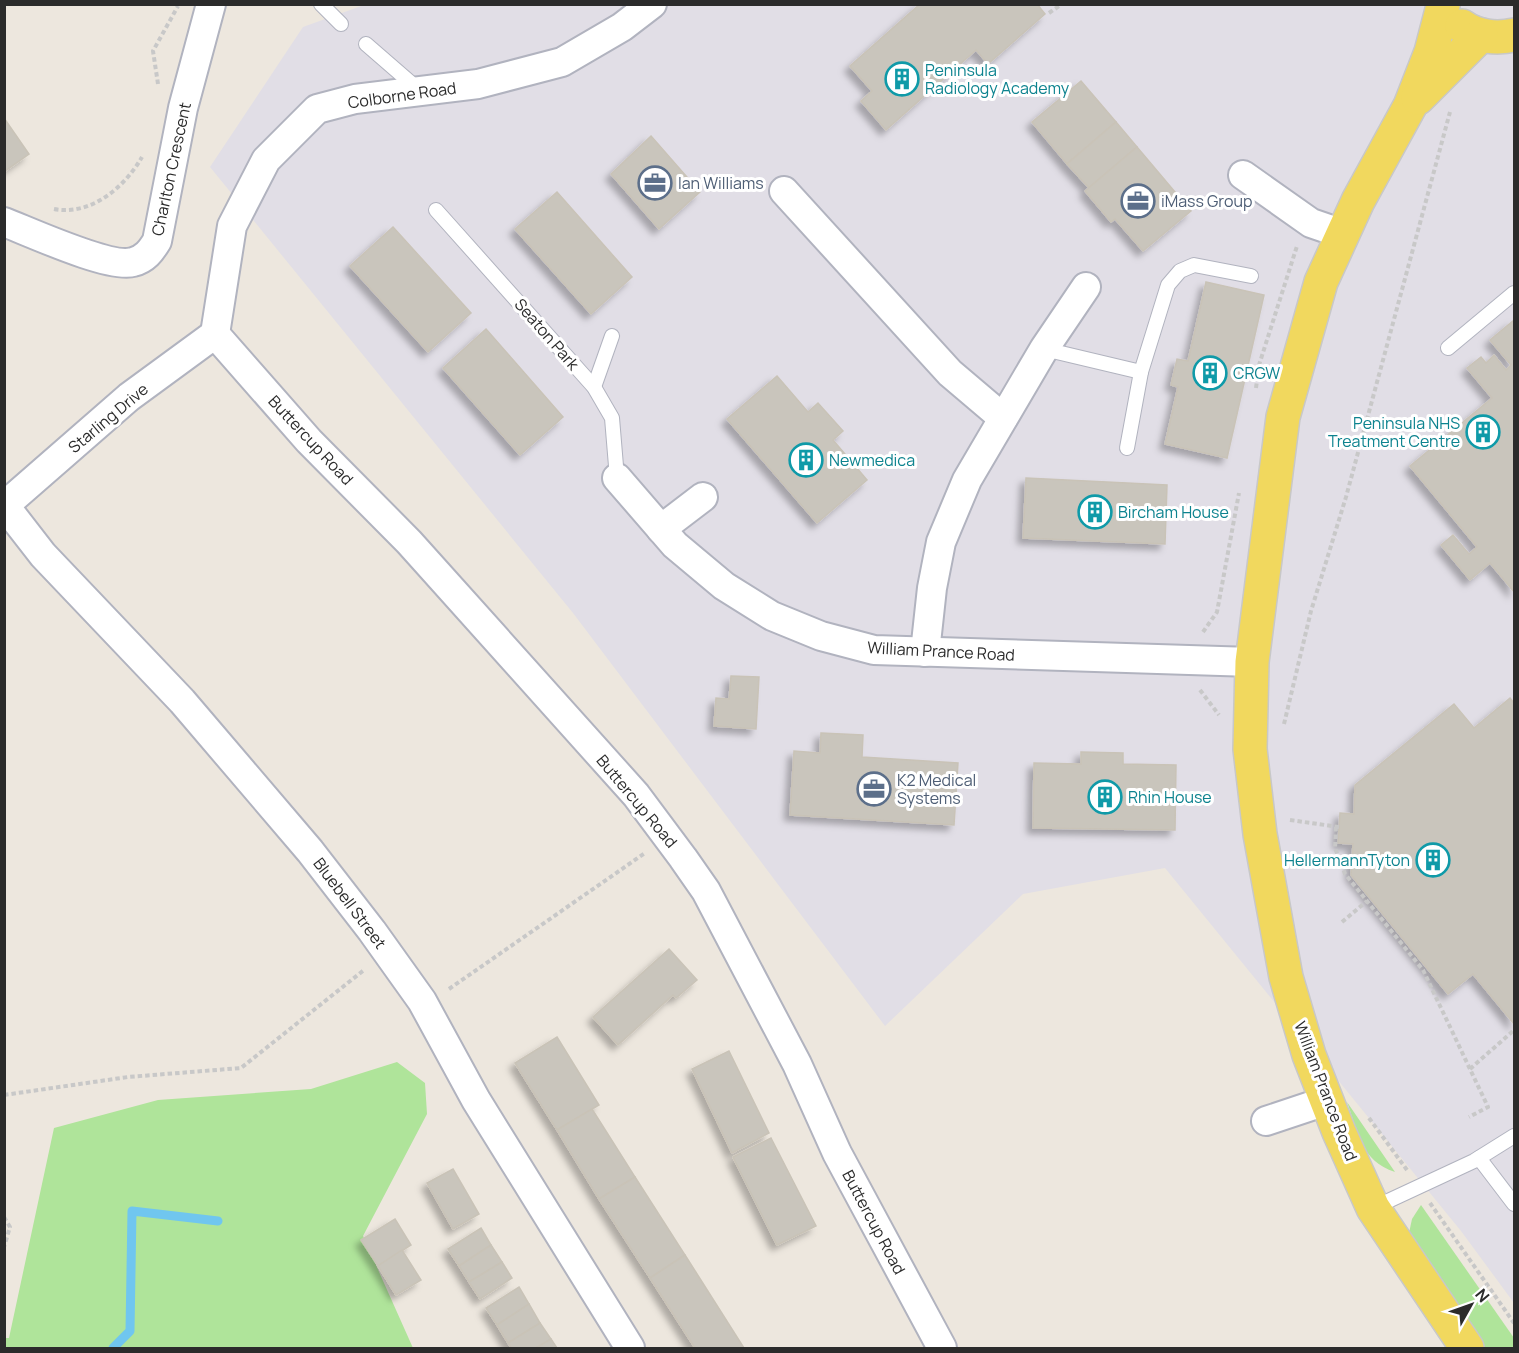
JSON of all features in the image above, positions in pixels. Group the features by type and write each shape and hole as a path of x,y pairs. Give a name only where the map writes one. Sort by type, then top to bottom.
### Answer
{"main road":[{"path":"1443,5 1453,19 1466,29 1494,38 1515,35"},
{"name":"William Prance Road","path":"1443,5 1431,52 1410,106 1358,201 1322,282 1283,417 1252,662 1250,749 1260,834 1286,977 1309,1055 1326,1101 1373,1208 1467,1348"},
{"name":"William Prance Road","path":"1410,106 1481,35"}],"street":[{"name":"Charlton Crescent","path":"4,222 45,239 116,263 132,262 144,257 152,250 157,241 183,108 211,4"},
{"name":"Colborne Road","path":"215,334 232,226 266,160 317,110 355,99 478,84 562,62 622,27 652,4"},
{"path":"1244,175 1311,223 1343,234"},
{"path":"784,191 950,373 1003,418"},
{"path":"925,652 932,588 941,542 967,480 1044,349 1086,287"},
{"name":"Starling Drive","path":"5,506 129,398 215,334"},
{"name":"Buttercup Road","path":"215,334 309,441 409,542 636,795 668,837 706,891 797,1064 837,1153 942,1348"},
{"name":"William Prance Road","path":"617,478 675,545 724,586 772,616 821,636 874,650 1252,662"},
{"path":"662,529 703,496"},
{"name":"Bluebell Street","path":"5,506 43,555 182,701 310,851 387,952 424,1006 476,1100 630,1348"},
{"path":"1266,1121 1326,1101"}],"lane":[{"path":"321,4 341,24"},
{"path":"366,44 420,91"},
{"name":"Seaton Park","path":"436,210 594,387 612,418 617,478"},
{"path":"1127,448 1141,372 1168,285 1180,272 1194,265 1251,276"},
{"path":"1448,348 1515,293"},
{"path":"594,387 612,336"},
{"path":"1044,349 1141,372"},
{"path":"1373,1208 1479,1158 1515,1136"},
{"path":"1479,1158 1515,1204"}],"path":[{"path":"158,86 153,51 178,4"},
{"path":"1049,13 1062,4"},
{"path":"1284,724 1311,611 1350,485 1453,101"},
{"path":"46,207 63,211 97,204 131,176 147,149"},
{"path":"1284,819 1338,827 1335,848 1345,874 1423,970 1488,1107 1468,1117"},
{"path":"424,1006 668,837"},
{"path":"1342,922 1367,901"},
{"path":"4,1095 128,1077 241,1068 387,952"},
{"path":"1470,1069 1513,1031"},
{"path":"1377,1128 1408,1171"},
{"path":"1427,1198 1515,1323"},
{"path":"4,1217 10,1227 4,1247"}],"shaded area":[{"path":"364,5 1514,5 1514,1303 1461,1231 1165,868 1023,894 885,1026 573,613 210,167 303,27"}],"green space":[{"path":"397,1062 425,1083 427,1114 363,1236 413,1348 5,1348 5,1338 9,1338 54,1128 158,1100 311,1089"},
{"path":"1347,1102 1395,1172 1375,1161 1368,1153 1362,1144"},
{"path":"1421,1205 1514,1338 1514,1348 1477,1348 1409,1233 1412,1219"}],"building":[{"name":"Peninsula Radiology Academy","path":"920,4 1037,4 1045,14 988,64 976,50 886,130 861,101 872,91 850,66"},
{"path":"1081,81 1116,122 1067,164 1032,122"},
{"path":"4,118 29,154 5,171 4,170"},
{"path":"1116,122 1137,147 1089,188 1067,164"},
{"name":"Ian Williams","path":"651,136 700,192 659,229 611,174"},
{"name":"iMass Group","path":"1137,147 1191,211 1143,251 1115,219 1111,222 1085,191"},
{"path":"557,192 632,277 591,314 515,229"},
{"path":"393,227 471,313 428,352 350,266"},
{"name":"CRGW","path":"1206,282 1264,295 1227,458 1165,444 1178,387 1171,385 1177,359 1188,361"},
{"name":"Peninsula NHS Treatment Centre","path":"1514,320 1514,592 1490,563 1470,580 1441,545 1453,535 1469,554 1477,547 1410,466 1492,398 1467,368 1481,357 1486,363 1494,355 1506,370 1511,365 1490,340"},
{"path":"486,329 563,417 520,455 443,368"},
{"name":"Newmedica","path":"777,376 808,412 818,403 843,431 833,440 867,480 817,523 727,419"},
{"name":"Bircham House","path":"1026,478 1167,485 1165,544 1023,538"},
{"path":"731,676 759,677 756,729 714,726 716,698 729,699"},
{"name":"HellermannTyton","path":"1510,698 1514,703 1514,1024 1473,974 1448,994 1351,875 1353,844 1338,843 1340,813 1354,814 1355,785 1454,704 1474,728"},
{"name":"K2 Medical Systems","path":"821,733 863,735 862,757 958,763 954,825 790,815 794,751 820,753"},
{"name":"Rhin House","path":"1081,752 1123,753 1123,764 1176,765 1175,830 1033,828 1034,763 1081,764"},
{"path":"669,949 697,980 676,998 673,995 618,1045 593,1017"},
{"path":"557,1037 599,1105 557,1130 515,1063"},
{"path":"729,1051 769,1133 732,1153 692,1069"},
{"path":"592,1109 635,1177 599,1199 557,1130"},
{"path":"771,1138 816,1226 777,1245 733,1157"},
{"path":"453,1169 479,1214 453,1229 427,1183"},
{"path":"635,1177 685,1255 650,1278 599,1199"},
{"path":"395,1219 411,1245 378,1266 361,1240"},
{"path":"481,1228 491,1245 459,1266 448,1249"},
{"path":"491,1245 502,1262 469,1282 459,1266"},
{"path":"402,1250 421,1280 396,1295 378,1266"},
{"path":"685,1255 744,1348 695,1348 650,1278"},
{"path":"502,1262 512,1278 480,1299 469,1282"},
{"path":"519,1287 529,1304 497,1325 486,1308"},
{"path":"529,1304 540,1323 508,1343 497,1325"},
{"path":"540,1323 551,1339 536,1348 511,1348 508,1343"},
{"path":"551,1339 557,1348 536,1348"}],"waterway":[{"path":"113,1348 130,1331 132,1211 218,1221"}],"place":[{"name":"Peninsula Radiology Academy","path":"902,79"},
{"name":"Ian Williams","path":"655,183"},
{"name":"iMass Group","path":"1138,201"},
{"name":"CRGW","path":"1210,373"},
{"name":"Peninsula NHS Treatment Centre","path":"1483,432"},
{"name":"Newmedica","path":"806,460"},
{"name":"Bircham House","path":"1095,512"},
{"name":"K2 Medical Systems","path":"874,789"},
{"name":"Rhin House","path":"1105,797"},
{"name":"HellermannTyton","path":"1433,860"}]}
